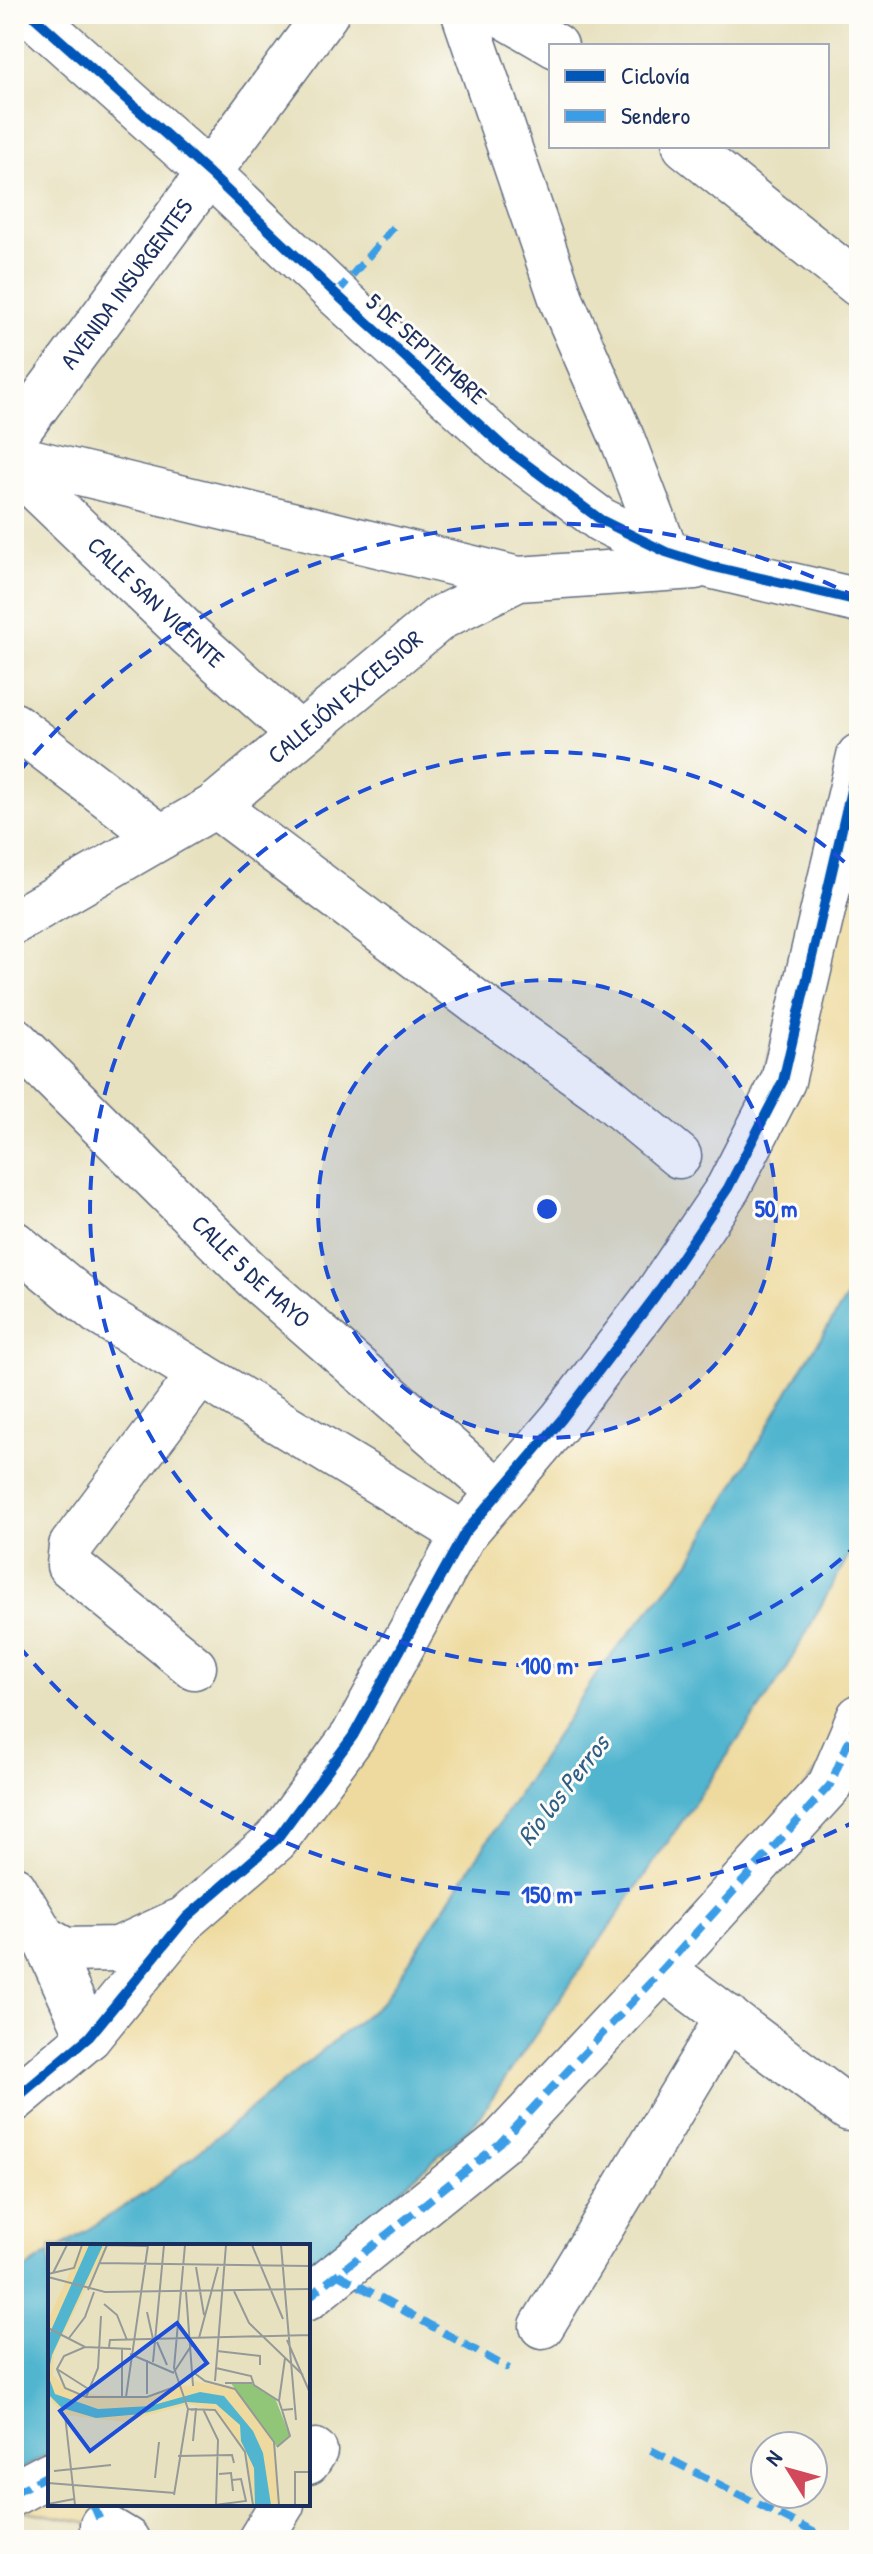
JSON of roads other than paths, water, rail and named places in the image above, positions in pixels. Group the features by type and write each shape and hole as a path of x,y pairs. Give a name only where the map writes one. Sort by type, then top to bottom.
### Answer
{"street":[{"name":"5 DE SEPTIEMBRE","path":"31,14 209,173 506,449 601,520 666,552 710,566 859,601"},
{"name":"AVENIDA INSURGENTES","path":"14,437 326,14"},
{"path":"464,14 563,304 622,438 666,552"},
{"path":"501,14 553,44"},
{"path":"688,148 858,283"},
{"path":"14,457 518,579"},
{"name":"CALLE SAN VICENTE","path":"14,467 189,635 299,734"},
{"name":"CALLEJÓN EXCELSIOR","path":"14,922 215,806 440,618 518,579 710,566"},
{"path":"14,725 161,837"},
{"path":"14,2100 89,2037 187,1917 276,1840 353,1736 464,1534 562,1419 654,1298 728,1188 783,1081 859,756"},
{"path":"215,806 476,1002 598,1089 679,1156"},
{"name":"CALLE 5 DE MAYO","path":"14,1039 258,1281 499,1492"},
{"path":"14,1243 99,1313 464,1534"},
{"path":"194,1667 69,1565 71,1546 200,1374"},
{"path":"310,2296 500,2143 830,1785 859,1717"},
{"path":"26,1915 65,1950 118,1949 187,1917"},
{"path":"26,1915 89,2037"},
{"path":"663,1969 849,2109"},
{"path":"542,2326 728,2017"},
{"path":"14,2493 48,2475"},
{"path":"260,2540 281,2506"}],"water":[{"name":"Rio los Perros","path":"859,1278 859,1536 786,1670 474,2124 310,2271 310,2244 65,2244 156,2186 383,2001 602,1666 689,1563 803,1366"},
{"path":"48,2254 48,2453 14,2474 14,2277"}]}
